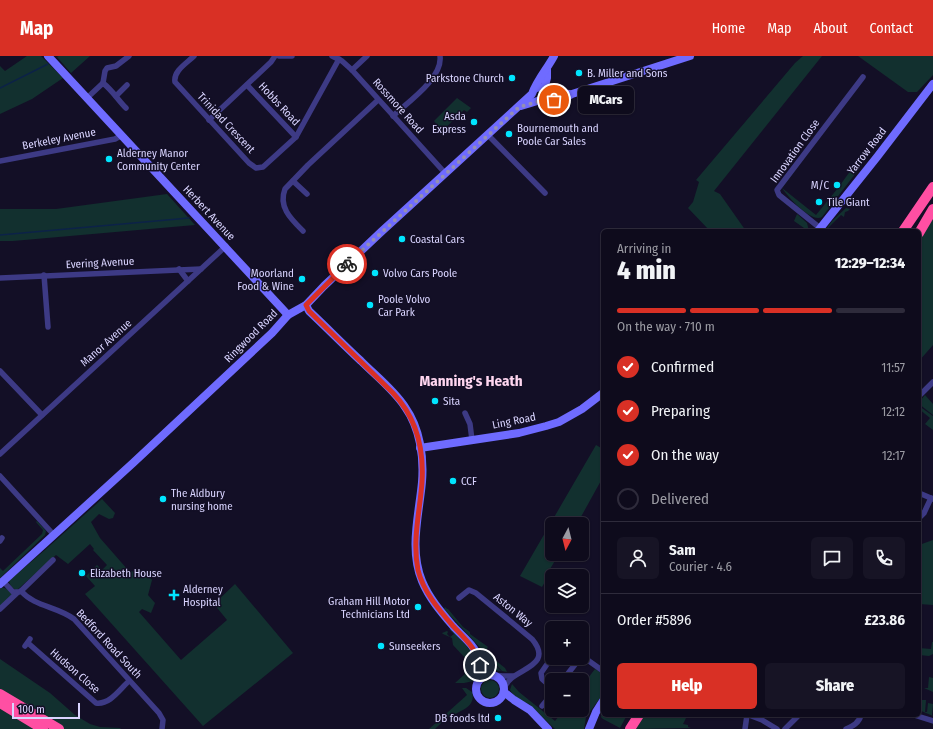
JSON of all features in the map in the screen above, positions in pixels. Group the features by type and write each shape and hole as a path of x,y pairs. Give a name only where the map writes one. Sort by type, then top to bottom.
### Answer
{"highway":[{"path":"904,229 933,187"},
{"path":"913,229 933,195"},
{"path":"921,230 933,209"},
{"path":"0,694 59,729"},
{"path":"0,703 43,729"},
{"path":"623,729 631,717"},
{"path":"630,729 637,717"}],"street":[{"name":"Herbert Avenue","path":"48,56 288,314"},
{"path":"87,98 103,84 105,71 107,68 116,66 129,56"},
{"name":"Trinidad Crescent","path":"194,56 177,73 175,82 249,163 256,168 266,165 296,137 338,59"},
{"path":"209,120 271,62 275,56"},
{"path":"279,56 292,56"},
{"name":"Rossmore Road","path":"332,56 352,70 445,173"},
{"path":"352,70 367,56"},
{"path":"393,116 435,77 440,66 440,56"},
{"path":"539,90 546,95 541,101 535,99 539,90 547,78 547,69 554,56"},
{"name":"Ringwood Road","path":"519,107 541,101 563,99 572,94 690,56"},
{"name":"Innovation Close","path":"818,229 779,195 777,190 863,77"},
{"path":"103,84 126,108"},
{"name":"Yarrow Road","path":"820,229 933,84"},
{"path":"116,96 127,85"},
{"name":"Hobbs Road","path":"247,85 296,137"},
{"path":"539,90 572,94"},
{"name":"Ringwood Road","path":"2,582 53,534 133,463 282,323 288,314 306,305 324,286 445,173 539,90"},
{"path":"303,231 289,217 284,208 285,189 308,165 378,100"},
{"name":"Berkeley Avenue","path":"0,160 115,139 122,135"},
{"path":"488,135 545,193"},
{"path":"293,181 307,194"},
{"name":"Manor Avenue","path":"0,454 226,246"},
{"path":"179,269 188,281"},
{"name":"Evering Avenue","path":"0,278 202,269"},
{"path":"44,275 48,327"},
{"path":"306,305 309,311 401,401 410,415 416,430 420,448 422,481 416,547 419,571 434,602 475,650 480,665 486,672 502,680 505,690 518,703 530,710 548,729"},
{"path":"0,371 42,415"},
{"path":"921,394 933,382"},
{"name":"Ling Road","path":"420,448 535,430 559,422 582,409 601,395"},
{"path":"465,413 470,424 472,440"},
{"path":"1,478 53,534"},
{"path":"921,494 932,498 921,516"},
{"path":"0,609 53,560"},
{"name":"Bedford Road South","path":"2,582 13,592 19,592 33,602 59,610 74,619 161,716 163,724 162,729"},
{"name":"Aston Way","path":"459,598 469,590 476,593 532,639 537,645 539,654 536,661 531,667 515,675 506,683 505,690"},
{"name":"Hudson Close","path":"28,643 96,702 103,703 108,701 129,681"},
{"path":"589,662 601,670"},
{"path":"480,665 479,680 476,687 478,696 487,703 518,703"},
{"path":"545,682 542,679 541,673 546,665"},
{"path":"568,673 575,665"},
{"path":"479,680 485,675 492,675"},
{"name":"Aston Way","path":"492,675 515,675"},
{"path":"496,702 502,697 505,690"},
{"path":"542,706 545,702"},
{"path":"590,728 596,712 601,704"},
{"path":"745,729 748,717"},
{"path":"785,729 797,717"},
{"path":"846,729 855,725 860,717"},
{"path":"920,717 933,721"},
{"path":"763,718 778,729"}],"green space":[{"path":"27,56 41,56 63,78 32,99 0,114 0,66 5,71"},
{"path":"90,56 71,73 57,57"},
{"path":"803,56 822,56 714,191 720,194 745,229 708,229 688,208 693,202 699,182 696,180 795,63"},
{"path":"858,56 933,56 933,75 917,92 908,92"},
{"path":"457,98 471,108 467,112 464,110 442,131 434,121"},
{"path":"859,159 863,162 822,217 817,218 806,213 794,203 782,188 816,215"},
{"path":"800,164 782,188 783,185"},
{"path":"167,194 195,225 0,241 0,209 56,209"},
{"path":"846,208 850,209 845,212 844,217 841,215 826,229 832,221"},
{"path":"797,214 807,223 808,229 804,229 794,221"},
{"path":"933,218 933,345 921,359 921,239"},
{"path":"925,395 933,404 933,415 921,406 921,400"},
{"path":"921,407 933,416 933,430 925,424 930,418 921,411"},
{"path":"596,445 601,448 601,481 581,517 554,517"},
{"path":"102,499 115,513 113,518 109,519 99,514 91,522 100,538 128,570 134,572 145,570 152,580 148,595 155,603 151,613 142,609 139,612 181,660 227,620 214,604 235,584 293,653 203,726 85,594 95,586 86,576 97,565 102,570 107,565 93,550 94,549 90,544 68,564 56,555 17,590 10,584 9,581 11,579"},
{"path":"37,521 46,531 45,535 0,578 0,568 3,571 42,534 43,530 36,522"},
{"path":"545,533 545,561 555,561 550,569 545,569 545,582 542,587 520,576"},
{"path":"933,540 933,605 921,604 921,544"},
{"path":"0,588 7,589 12,596 0,607"},
{"path":"445,607 463,627 470,632 470,634 488,647 485,652 505,668 507,672 502,671 444,609"},
{"path":"451,629 473,653 474,656 470,660 466,659 453,645 452,638 443,634 442,633 447,631 447,634 450,637 454,634 448,630"},
{"path":"933,642 933,654 929,656 921,655 921,648 931,649"},
{"path":"480,650 501,671 491,669 486,665"},
{"path":"475,658 476,675 474,681 455,683 465,674 464,672 467,668 474,663 472,659"},
{"path":"0,659 50,693 75,715 90,724 100,727 121,729 62,729 0,693"},
{"path":"595,669 601,673 601,697 589,713 589,677"},
{"path":"929,677 933,678 933,692 924,688 928,688"},
{"path":"490,680 494,681 498,685 498,693 494,697 490,698 486,697 482,693 481,689 482,685 486,681"},
{"path":"512,684 519,692 545,713 545,717 550,717 555,721 558,717 586,717 584,729 555,729 529,704 517,699 510,690"},
{"path":"462,688 466,688 472,692 472,702 469,706 447,718 435,729 429,729 467,695"},
{"path":"921,700 926,700 925,712 927,712 928,703 933,704 933,716 921,711"},
{"path":"0,708 36,729 0,729"},
{"path":"601,717 626,717 620,728"},
{"path":"642,717 683,717 686,718 683,724 688,725 688,727 691,728 635,729"}],"waterway":[{"path":"0,88 48,64"},
{"path":"0,235 189,218"}],"way so far":[{"path":"347,264 424,192 519,107 543,100 554,100"}],"place":[{"name":"B. Miller and Sons","path":"579,73"},
{"name":"Parkstone Church","path":"512,78"},
{"name":"MCars","path":"554,100"},
{"name":"Asda Express","path":"474,122"},
{"name":"Bournemouth and Poole Car Sales","path":"509,134"},
{"name":"Alderney Manor Community Center","path":"109,159"},
{"name":"M/C","path":"837,185"},
{"name":"Tile Giant","path":"819,202"},
{"name":"Coastal Cars","path":"402,239"},
{"name":"Volvo Cars Poole","path":"375,273"},
{"name":"Moorland Food & Wine","path":"302,279"},
{"name":"Poole Volvo Car Park","path":"370,305"},
{"name":"Sita","path":"435,401"},
{"name":"CCF","path":"453,481"},
{"name":"The Aldbury nursing home","path":"163,499"},
{"name":"Elizabeth House","path":"82,573"},
{"name":"Alderney Hospital","path":"174,595"},
{"name":"Graham Hill Motor Technicians Ltd","path":"418,607"},
{"name":"Sunseekers","path":"381,646"},
{"name":"DB foods ltd","path":"498,718"}],"district":[{"name":"Manning's Heath","path":"471,381"}],"route":[{"path":"347,264 310,299 306,305 309,311 401,401 410,415 419,439 422,461 422,483 416,534 419,571 434,602 452,625 475,650 480,665"}]}
